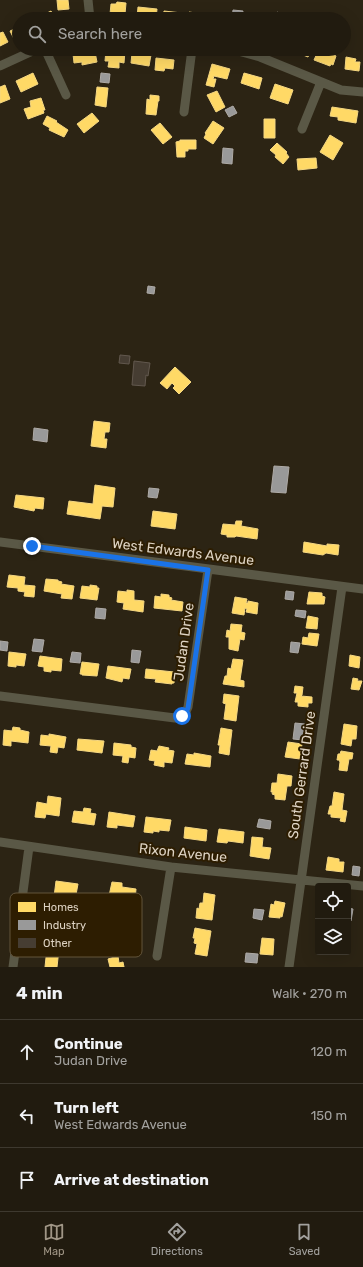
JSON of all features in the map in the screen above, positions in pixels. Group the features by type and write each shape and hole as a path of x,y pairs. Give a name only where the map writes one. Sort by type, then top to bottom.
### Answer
{"street":[{"path":"88,0 89,12"},
{"path":"0,66 22,56"},
{"path":"48,56 66,95"},
{"path":"184,112 191,56"},
{"path":"256,56 341,90 363,92"},
{"path":"302,129 321,82"},
{"name":"West Edwards Avenue","path":"0,542 363,589"},
{"name":"Judan Drive","path":"0,696 175,718 182,716 188,708 208,570"},
{"name":"South Gerrard Drive","path":"290,967 342,586"},
{"name":"Rixon Avenue","path":"0,842 170,867 363,886"},
{"path":"23,893 29,847"},
{"path":"157,956 170,867"},
{"path":"13,967 14,957"}],"building: Homes":[{"path":"57,0 68,0 69,9 58,10"},
{"path":"117,2 126,3 125,12 110,12 111,4 116,4"},
{"path":"138,7 157,9 157,12 138,12"},
{"path":"3,32 8,42 0,46 0,33"},
{"path":"73,56 96,56 97,62 82,65 82,62 74,63"},
{"path":"105,56 125,56 124,63 119,62 119,68 108,67 109,61 105,61"},
{"path":"132,56 151,56 149,66 131,63"},
{"path":"316,56 336,56 333,65 331,64 330,66 314,60"},
{"path":"346,57 356,59 355,62 360,62 359,71 345,69"},
{"path":"156,58 174,60 173,69 165,68 164,71 155,70"},
{"path":"212,64 230,69 227,79 214,76 213,79 216,79 214,87 206,85"},
{"path":"33,73 38,84 21,92 16,81"},
{"path":"244,73 262,78 259,89 241,83"},
{"path":"275,84 293,90 288,104 270,98"},
{"path":"5,85 10,99 0,103 0,87"},
{"path":"97,87 108,88 106,107 95,105"},
{"path":"217,91 225,107 216,112 207,95"},
{"path":"150,95 159,96 156,115 146,114 147,99 150,100"},
{"path":"41,98 45,110 43,110 44,113 28,119 24,109 31,107 30,101"},
{"path":"332,107 358,111 356,123 338,120 338,117 330,116"},
{"path":"92,113 99,121 84,133 77,124"},
{"path":"47,116 57,121 56,122 68,130 64,137 49,130 50,128 43,124"},
{"path":"264,119 275,119 275,138 264,138"},
{"path":"213,121 224,128 213,144 204,138 205,133"},
{"path":"160,123 172,137 163,144 151,130"},
{"path":"330,135 343,143 333,160 320,152"},
{"path":"180,140 196,140 196,149 188,149 188,151 185,151 185,157 177,157 176,142"},
{"path":"277,143 287,152 286,153 289,157 283,164 270,150"},
{"path":"316,158 317,168 298,170 297,159"},
{"path":"175,367 191,382 179,394 173,388 175,386 172,383 167,389 160,383"},
{"path":"94,421 110,423 109,432 105,432 104,439 107,439 106,448 91,446"},
{"path":"95,485 115,488 113,507 102,506 100,519 67,514 69,501 93,504"},
{"path":"16,495 44,498 43,509 35,508 34,511 14,507"},
{"path":"153,511 177,514 175,529 151,526"},
{"path":"236,521 242,521 241,526 258,529 257,539 236,536 227,537 227,535 221,534 223,524 235,525"},
{"path":"304,542 327,546 327,544 339,545 338,555 326,553 323,555 303,552"},
{"path":"9,575 25,577 24,585 35,586 34,597 24,596 25,592 18,591 18,588 7,587"},
{"path":"46,579 58,580 62,582 61,584 74,586 72,599 61,598 62,594 44,591"},
{"path":"90,585 97,586 97,588 99,588 97,600 80,598 82,586 90,587"},
{"path":"127,590 134,591 134,600 144,601 143,612 123,609 124,603 117,602 118,591 127,592"},
{"path":"309,592 322,593 322,596 325,597 324,604 307,604"},
{"path":"161,594 169,595 169,597 172,598 171,600 183,602 182,611 154,608 155,596 161,597"},
{"path":"235,597 247,599 246,603 248,603 248,601 258,603 257,614 246,612 247,609 245,608 244,615 232,613"},
{"path":"308,616 318,618 317,629 306,628"},
{"path":"231,624 242,625 241,632 245,633 244,640 240,639 238,651 229,649 229,637 226,637 227,630 230,631"},
{"path":"309,633 319,634 317,646 302,644 303,637 308,638"},
{"path":"9,652 26,654 24,666 8,666"},
{"path":"350,655 360,657 359,668 349,666"},
{"path":"40,656 62,659 61,671 44,671 44,667 38,666"},
{"path":"233,659 243,660 240,680 244,681 244,687 223,684 225,676 227,676 228,668 231,669"},
{"path":"82,662 99,664 97,676 80,674"},
{"path":"108,666 131,669 129,679 123,678 122,682 106,678"},
{"path":"146,669 174,672 174,683 155,682 156,679 145,678"},
{"path":"353,678 358,679 357,681 362,681 359,690 351,689"},
{"path":"295,686 303,687 301,696 312,697 312,703 308,703 308,707 298,706 298,702 295,702 297,693 294,693"},
{"path":"224,694 239,696 236,721 224,719 226,704 223,703"},
{"path":"344,724 357,726 356,739 352,739 351,746 341,744"},
{"path":"13,727 29,732 28,743 11,741 11,746 3,745 4,730 12,731"},
{"path":"221,728 232,730 229,755 219,753 220,745 218,745"},
{"path":"49,734 66,737 64,748 58,747 57,753 50,752 51,746 40,745 41,735 49,736"},
{"path":"78,739 104,741 102,753 77,750"},
{"path":"288,742 302,744 300,759 285,757"},
{"path":"114,743 131,745 131,747 136,748 135,758 129,757 128,763 122,762 123,756 113,755"},
{"path":"159,746 169,748 168,750 174,751 172,763 164,762 164,767 154,765 155,761 149,760 151,750 157,751"},
{"path":"341,751 353,753 352,759 349,759 347,771 339,770 340,762 337,760 338,754 340,754"},
{"path":"194,753 211,756 210,767 185,764 187,754 194,755"},
{"path":"278,774 292,776 291,786 287,786 285,800 275,799 275,795 271,792 272,783 277,783"},
{"path":"334,792 344,794 342,810 347,811 345,822 340,821 341,818 331,817 331,814 328,814 330,806 332,806"},
{"path":"48,796 61,798 59,816 46,814 45,818 35,817 37,802 47,804"},
{"path":"84,808 91,809 90,813 96,814 94,825 72,822 74,811 83,812"},
{"path":"109,812 135,816 133,827 117,825 117,828 107,827"},
{"path":"146,817 171,820 169,831 159,830 159,832 153,831 153,833 144,832"},
{"path":"185,827 207,830 206,841 184,838"},
{"path":"219,829 244,832 243,843 228,841 227,843 217,842"},
{"path":"252,837 263,838 262,847 271,848 269,859 250,856"},
{"path":"328,857 339,859 339,862 344,862 343,872 326,870"},
{"path":"56,881 78,884 76,893 54,893"},
{"path":"112,882 122,883 122,887 136,889 136,893 110,893"},
{"path":"204,893 215,895 212,920 196,918 197,908 199,909 200,903 203,903"},
{"path":"275,901 285,903 282,917 280,916 280,918 269,917 271,904 274,905"},
{"path":"195,928 211,931 207,956 195,954 197,944 194,943 195,938 193,938"},
{"path":"262,938 274,939 273,955 260,954"},
{"path":"46,957 58,957 57,967 45,967"},
{"path":"118,957 119,963 123,962 124,967 110,967 108,959"}],"building: Industry":[{"path":"233,10 243,11 243,12 233,12"},
{"path":"101,73 110,74 109,83 100,82"},
{"path":"233,106 237,113 229,117 225,110"},
{"path":"223,148 233,149 232,164 222,163"},
{"path":"148,286 155,287 154,294 147,293"},
{"path":"34,428 48,430 47,442 33,440"},
{"path":"274,466 289,467 286,493 271,492"},
{"path":"149,488 159,489 157,498 148,497"},
{"path":"286,591 294,592 293,600 285,599"},
{"path":"96,608 106,609 105,619 95,618"},
{"path":"296,610 306,611 305,618 295,616"},
{"path":"34,639 44,640 42,652 32,651"},
{"path":"0,641 8,642 7,651 0,650"},
{"path":"291,642 300,643 298,653 290,652"},
{"path":"132,650 141,651 139,663 131,662"},
{"path":"72,652 81,653 80,663 70,662"},
{"path":"295,723 305,724 303,740 293,739"},
{"path":"259,819 271,821 270,829 257,827"},
{"path":"353,866 360,867 359,876 352,875"},
{"path":"254,909 264,910 262,920 253,918"},
{"path":"351,909 353,909 351,921"},
{"path":"246,953 258,954 257,963 245,962"}],"building: Other":[{"path":"120,355 130,356 129,364 119,363"},
{"path":"134,361 150,363 148,376 146,375 145,386 132,385"}],"route":[{"path":"32,546 208,570 188,708 182,716"}]}
